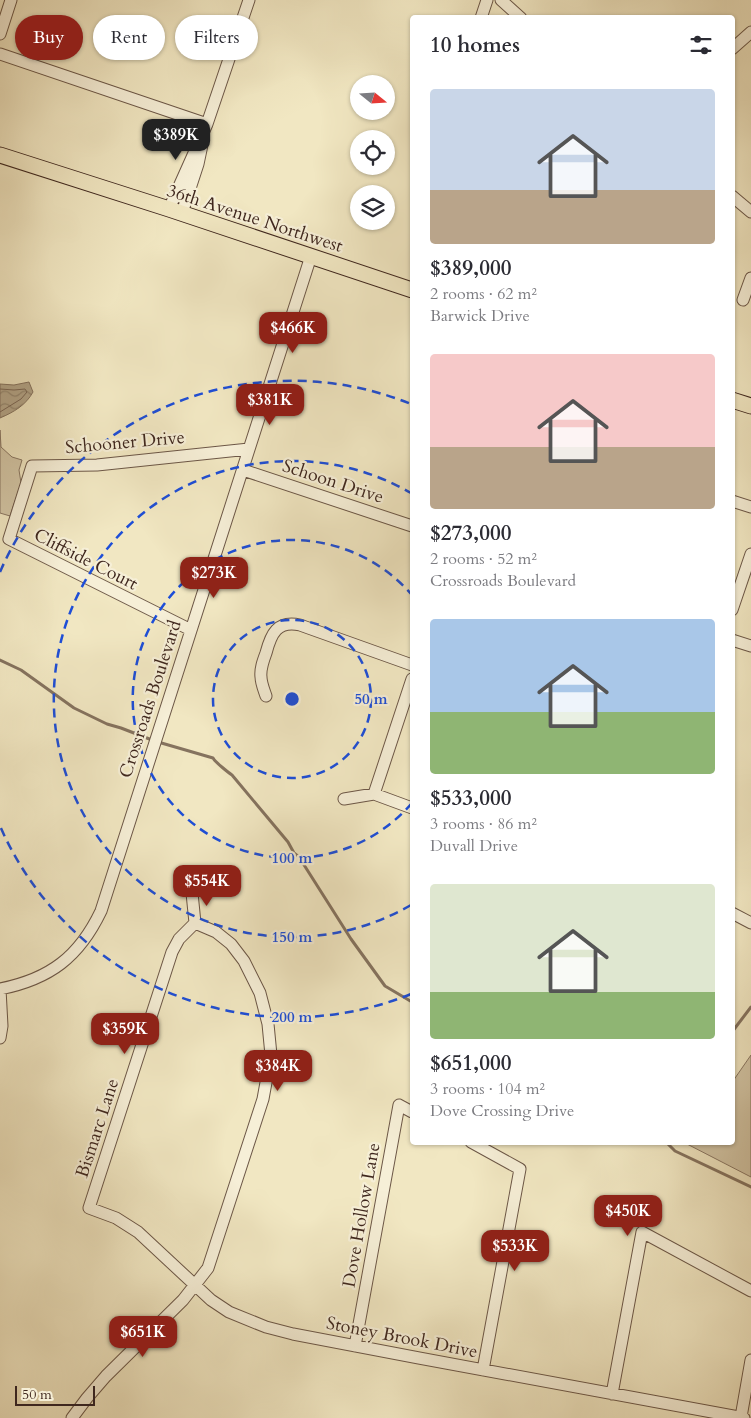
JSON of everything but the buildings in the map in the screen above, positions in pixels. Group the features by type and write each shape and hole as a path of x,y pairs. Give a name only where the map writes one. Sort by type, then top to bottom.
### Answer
{"main road":[{"name":"36th Avenue Northwest","path":"0,154 410,289"},
{"path":"735,401 751,406"}],"street":[{"path":"0,34 11,0"},
{"path":"175,211 249,0"},
{"path":"482,15 487,0"},
{"path":"500,0 518,15"},
{"path":"735,46 751,32"},
{"path":"0,54 207,124"},
{"path":"735,199 751,212"},
{"name":"Crossroads Boulevard","path":"0,989 27,982 46,974 68,958 88,934 105,900 311,256"},
{"path":"743,300 751,278"},
{"name":"Schooner Drive","path":"24,494 32,466 96,465 249,448"},
{"name":"Schoon Drive","path":"243,470 410,525"},
{"name":"Cliffside Court","path":"24,494 9,539 191,630"},
{"path":"735,502 751,507"},
{"path":"735,601 751,554"},
{"path":"266,696 261,677 261,668 269,642 277,629 288,624 300,625 410,664"},
{"path":"735,641 751,646"},
{"path":"374,794 410,685"},
{"path":"344,799 374,794 410,807"},
{"path":"72,1418 106,1376 183,1300 208,1268 263,1099 271,1055 265,1008 244,961 223,936 195,923 192,893"},
{"path":"735,915 751,924"},
{"name":"Bismarc Lane","path":"90,1208 172,952 179,939 195,923"},
{"path":"0,989 2,1026 0,1038"},
{"name":"Dove Hollow Lane","path":"355,1346 399,1105 410,1111"},
{"path":"477,1145 520,1168 483,1370"},
{"name":"Stoney Brook Drive","path":"90,1208 116,1218 138,1232 210,1300 229,1312 266,1327 355,1346 743,1417"},
{"path":"612,1394 642,1232 751,1291"},
{"path":"743,1417 751,1360"}],"shaded area":[{"path":"0,430 1,447 12,457 22,460 19,470 21,483 10,516 0,513"},
{"path":"751,1055 751,1177 689,1145 735,1145 735,1078"}],"water":[{"path":"29,382 33,392 27,401 15,411 0,418 0,384 14,385"}],"waterway":[{"path":"0,660 21,670 74,708 107,724 152,740"},
{"path":"158,742 213,758 232,775 299,857 351,939 385,986 410,1001"},
{"path":"735,1028 751,1007"},
{"path":"669,1145 675,1151 751,1187"}]}
